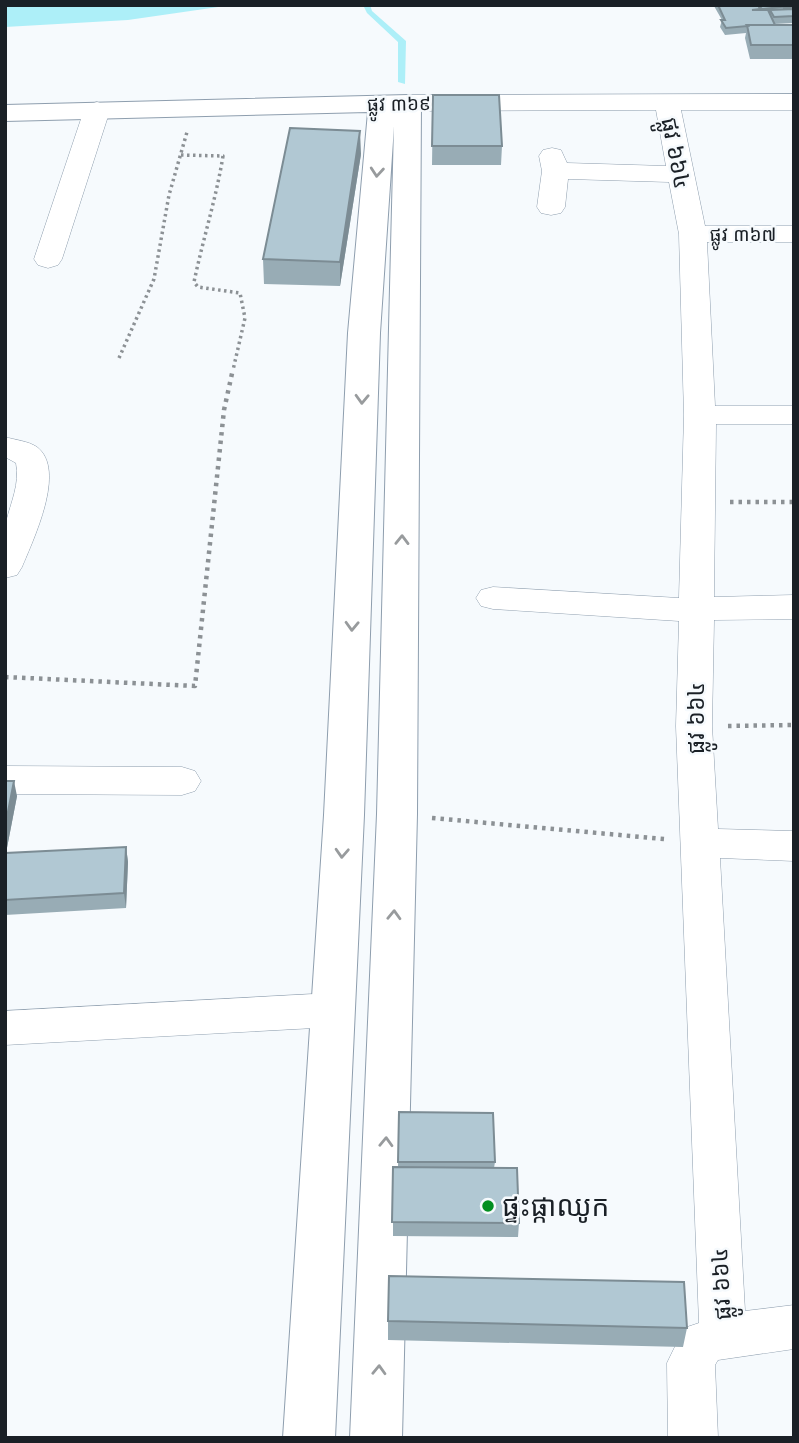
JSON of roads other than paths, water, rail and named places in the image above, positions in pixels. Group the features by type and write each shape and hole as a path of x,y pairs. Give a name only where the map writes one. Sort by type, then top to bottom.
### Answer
{"main road":[{"name":"ផ្លូវ ៣៦៩","path":"5,113 395,103"},
{"path":"376,1438 397,814 395,103"},
{"path":"309,1438 344,815 364,333 395,103"},
{"path":"344,815 397,814"}],"street":[{"name":"ផ្លូវ ៦៦៤","path":"667,102 693,234 700,415 694,726 723,1336"},
{"name":"ផ្លូវ ៣៦៩","path":"395,103 794,102"},
{"path":"48,259 97,110"},
{"path":"551,207 553,164 680,174"},
{"name":"ផ្លូវ ៣៦៧","path":"693,234 794,234"},
{"path":"700,415 794,415"},
{"path":"5,447 23,451 33,464 33,481 25,516 5,567"},
{"path":"494,598 661,610 697,607 794,607"},
{"path":"5,780 181,780"},
{"path":"700,842 794,846"},
{"path":"5,1028 333,1010"},
{"path":"693,1438 691,1363 701,1344 723,1336 794,1327"}],"water":[{"path":"5,5 232,5 128,20 5,27"}],"waterway":[{"path":"366,5 369,12 402,41 402,82"}],"place":[{"name":"ផ្ទះផ្កាឈូក","path":"488,1206"}]}
